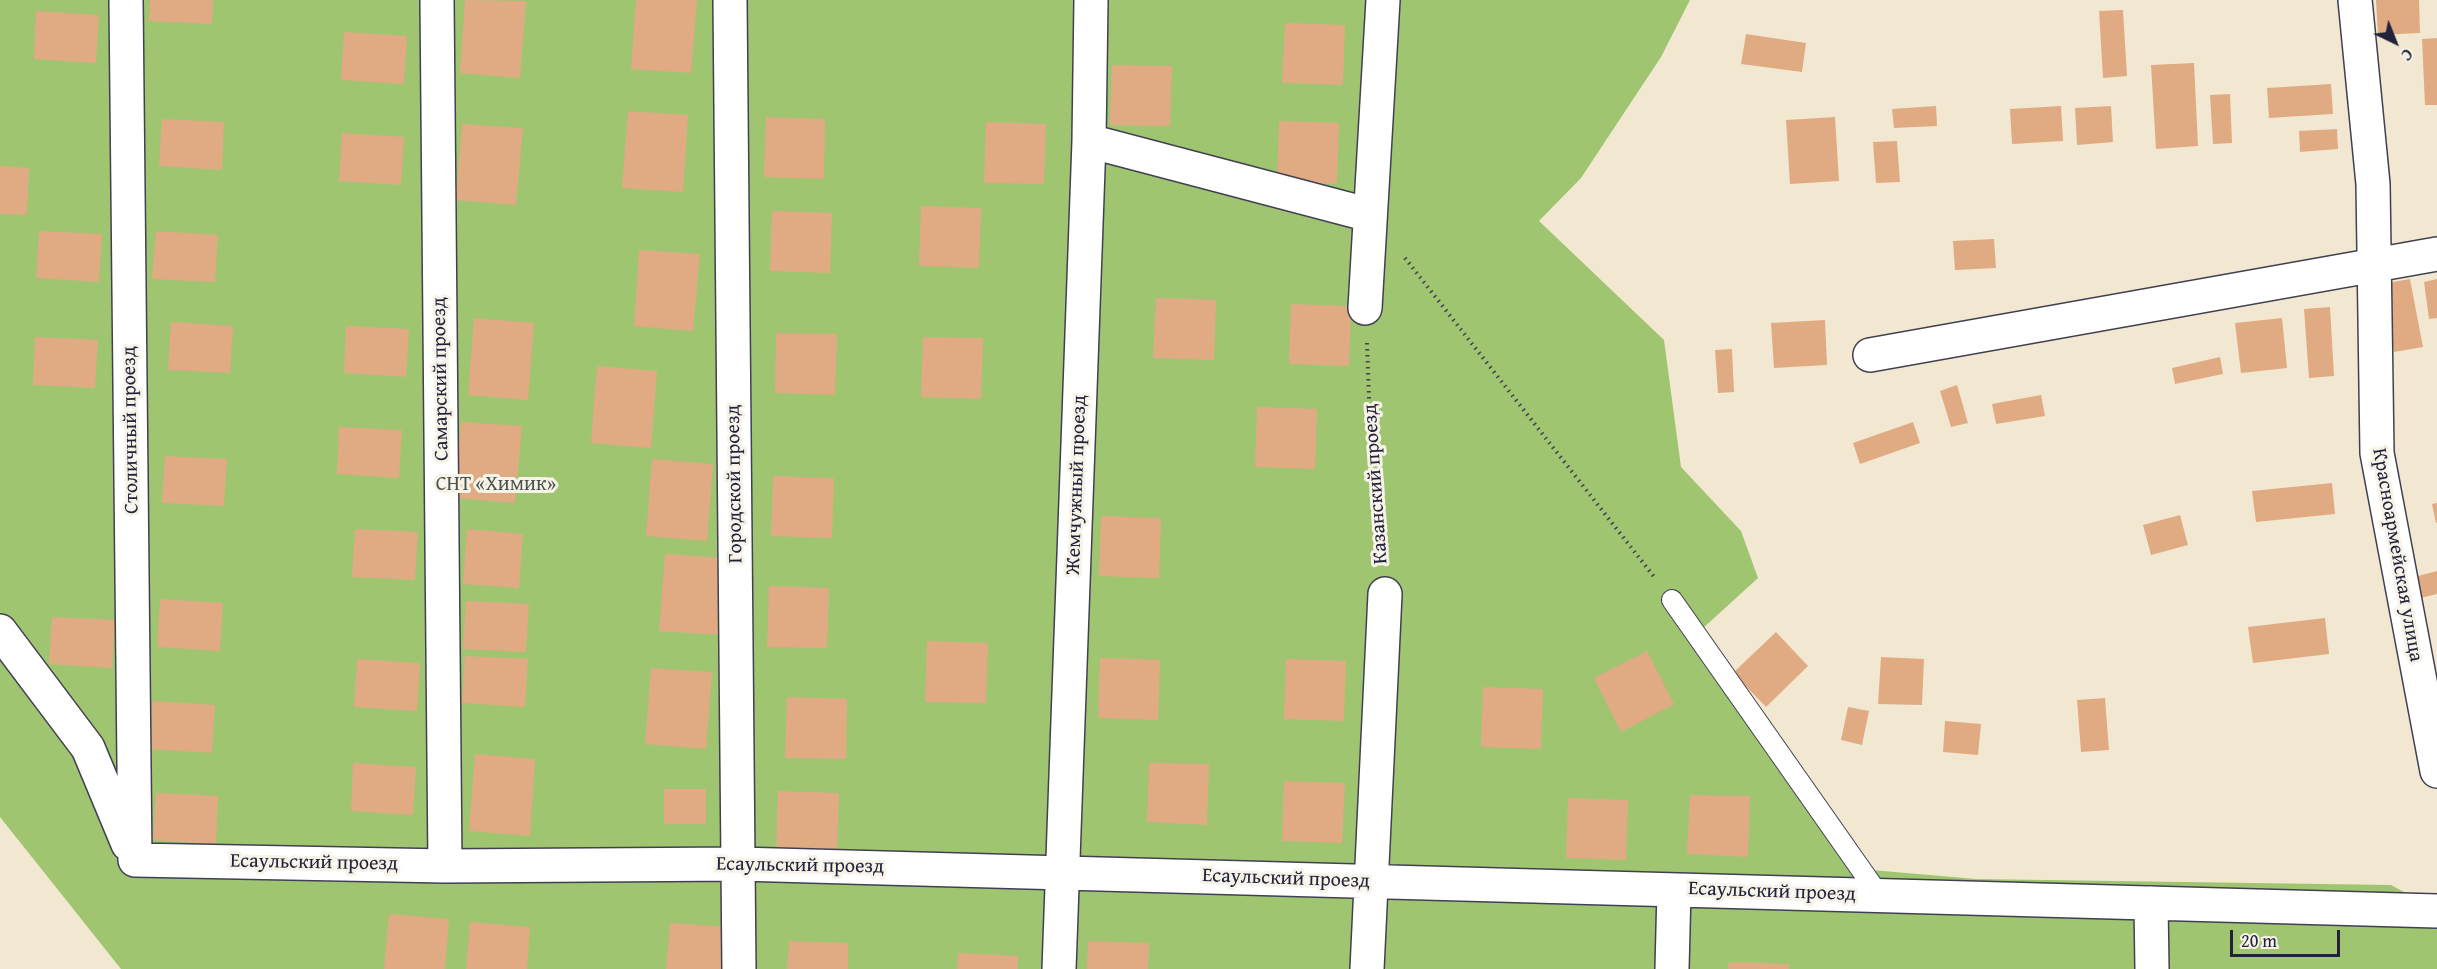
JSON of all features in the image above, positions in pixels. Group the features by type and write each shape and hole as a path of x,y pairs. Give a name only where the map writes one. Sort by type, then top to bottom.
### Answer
{"street":[{"name":"Столичный проезд","path":"126,0 135,860"},
{"name":"Самарский проезд","path":"437,0 445,866"},
{"name":"Городской проезд","path":"730,0 739,969"},
{"name":"Жемчужный проезд","path":"1059,969 1089,141 1091,0"},
{"path":"1365,308 1383,0"},
{"name":"Красноармейская улица","path":"2355,0 2373,184 2377,453 2437,771"},
{"path":"1089,141 1370,214"},
{"path":"1870,356 2437,254"},
{"path":"1367,969 1385,594"},
{"path":"0,631 88,748 135,860"},
{"name":"Есаульский проезд","path":"135,860 445,866 739,864 2437,911"},
{"path":"1672,969 1674,890"},
{"path":"2151,903 2152,969"}],"lane":[{"path":"1672,600 1879,896"}],"path":[{"path":"1370,214 1672,600"},
{"name":"Казанский проезд","path":"1365,308 1371,450 1385,594"}],"green space":[{"name":"СНТ «Химик»","path":"0,0 1690,0 1661,57 1581,178 1539,221 1664,340 1681,467 1741,531 1758,578 1690,640 1860,869 1976,879 2391,885 2437,910 2437,969 121,969 0,817"}],"building":[{"path":"150,0 213,0 212,24 149,21"},
{"path":"465,0 526,1 520,78 460,73"},
{"path":"636,0 697,0 691,73 631,69"},
{"path":"2376,0 2419,0 2420,33 2378,35"},
{"path":"2123,10 2127,76 2103,78 2099,11"},
{"path":"36,11 99,15 96,63 34,59"},
{"path":"1285,23 1345,25 1343,85 1282,83"},
{"path":"344,32 407,36 404,84 341,80"},
{"path":"1746,34 1806,43 1802,72 1741,64"},
{"path":"2437,38 2437,105 2425,105 2422,39"},
{"path":"2194,63 2198,146 2156,149 2151,65"},
{"path":"1112,65 1172,66 1170,126 1110,125"},
{"path":"2331,84 2333,114 2269,118 2267,88"},
{"path":"2230,94 2232,143 2213,144 2210,95"},
{"path":"1936,106 1937,126 1894,128 1892,109"},
{"path":"2061,106 2063,141 2012,144 2010,109"},
{"path":"2111,106 2113,142 2077,145 2075,108"},
{"path":"628,111 688,115 683,192 622,188"},
{"path":"766,117 825,119 824,179 764,177"},
{"path":"1835,117 1839,181 1790,184 1786,120"},
{"path":"162,119 224,122 222,170 159,166"},
{"path":"1279,121 1339,123 1337,184 1277,181"},
{"path":"986,122 1046,124 1044,184 984,183"},
{"path":"462,124 523,128 516,205 456,200"},
{"path":"2337,129 2338,149 2300,152 2299,131"},
{"path":"342,133 404,137 401,185 339,181"},
{"path":"1897,141 1900,182 1876,183 1873,142"},
{"path":"0,166 29,168 27,215 0,214"},
{"path":"921,206 981,208 979,268 919,266"},
{"path":"772,211 832,213 830,273 770,271"},
{"path":"39,231 102,234 99,282 36,278"},
{"path":"156,231 218,235 215,282 152,279"},
{"path":"1994,239 1996,268 1955,270 1953,241"},
{"path":"639,250 700,254 693,331 634,326"},
{"path":"2410,279 2423,347 2394,352 2381,284"},
{"path":"2437,279 2437,318 2429,319 2424,282"},
{"path":"1156,298 1216,300 1214,360 1153,358"},
{"path":"1291,304 1351,306 1349,366 1289,364"},
{"path":"2330,307 2334,376 2309,378 2304,309"},
{"path":"474,318 534,323 528,400 468,395"},
{"path":"2282,318 2287,368 2241,373 2235,323"},
{"path":"1825,320 1827,365 1774,368 1771,323"},
{"path":"171,322 233,326 230,373 168,370"},
{"path":"346,326 409,329 406,377 344,373"},
{"path":"776,333 837,334 835,395 775,393"},
{"path":"35,337 98,340 95,388 33,385"},
{"path":"923,337 983,338 981,399 921,397"},
{"path":"1732,349 1734,392 1718,393 1715,350"},
{"path":"2220,357 2223,374 2175,384 2172,368"},
{"path":"597,366 657,371 651,448 591,443"},
{"path":"1957,385 1968,423 1951,427 1940,391"},
{"path":"2041,395 2045,416 1996,424 1992,404"},
{"path":"1257,407 1317,409 1315,469 1255,467"},
{"path":"461,422 522,426 515,503 455,498"},
{"path":"1913,422 1920,443 1860,464 1853,443"},
{"path":"339,427 402,430 399,478 337,474"},
{"path":"165,456 227,459 224,506 162,503"},
{"path":"652,459 713,464 707,541 646,536"},
{"path":"773,476 834,478 832,538 771,536"},
{"path":"2332,483 2335,514 2256,522 2252,491"},
{"path":"2437,503 2437,523 2436,523 2432,504"},
{"path":"2180,515 2188,545 2151,555 2143,525"},
{"path":"1101,516 1161,518 1159,578 1099,576"},
{"path":"355,529 418,532 415,580 352,577"},
{"path":"467,529 523,534 519,588 463,584"},
{"path":"665,554 725,558 719,635 659,631"},
{"path":"2437,571 2437,594 2408,601 2403,580"},
{"path":"769,586 829,588 827,648 767,647"},
{"path":"160,599 223,603 220,651 157,647"},
{"path":"466,601 529,604 526,652 463,649"},
{"path":"52,617 115,620 112,668 49,664"},
{"path":"2325,618 2329,654 2253,663 2248,627"},
{"path":"1776,632 1808,666 1766,707 1733,673"},
{"path":"927,641 988,643 986,703 925,702"},
{"path":"1647,651 1674,704 1621,732 1594,678"},
{"path":"465,656 528,659 525,707 462,703"},
{"path":"1881,657 1924,659 1922,705 1878,704"},
{"path":"1100,658 1160,660 1158,720 1098,718"},
{"path":"357,659 420,663 417,711 354,707"},
{"path":"1286,659 1346,661 1344,721 1284,719"},
{"path":"651,668 712,672 706,749 645,744"},
{"path":"1483,687 1543,689 1541,749 1481,747"},
{"path":"787,697 847,699 846,759 785,758"},
{"path":"2105,698 2109,750 2081,752 2077,700"},
{"path":"152,701 215,705 212,753 150,749"},
{"path":"1848,707 1869,711 1862,745 1841,740"},
{"path":"1945,721 1981,724 1978,755 1943,752"},
{"path":"475,754 535,759 530,836 469,831"},
{"path":"353,763 416,767 413,815 351,811"},
{"path":"1149,763 1209,764 1207,825 1147,822"},
{"path":"1284,781 1345,783 1342,843 1282,841"},
{"path":"664,789 706,789 706,824 664,824"},
{"path":"778,791 839,793 837,853 776,851"},
{"path":"156,793 218,796 216,844 153,840"},
{"path":"1690,795 1750,796 1748,857 1687,854"},
{"path":"1568,798 1628,800 1626,860 1566,858"},
{"path":"389,914 449,919 445,969 384,969"},
{"path":"470,922 530,927 527,969 466,969"},
{"path":"670,923 730,927 727,969 666,969"},
{"path":"789,941 848,943 848,969 787,969"},
{"path":"1088,941 1149,943 1148,969 1087,969"},
{"path":"958,953 1018,956 1018,969 957,969"},
{"path":"1729,962 1789,964 1789,969 1728,969"}]}
